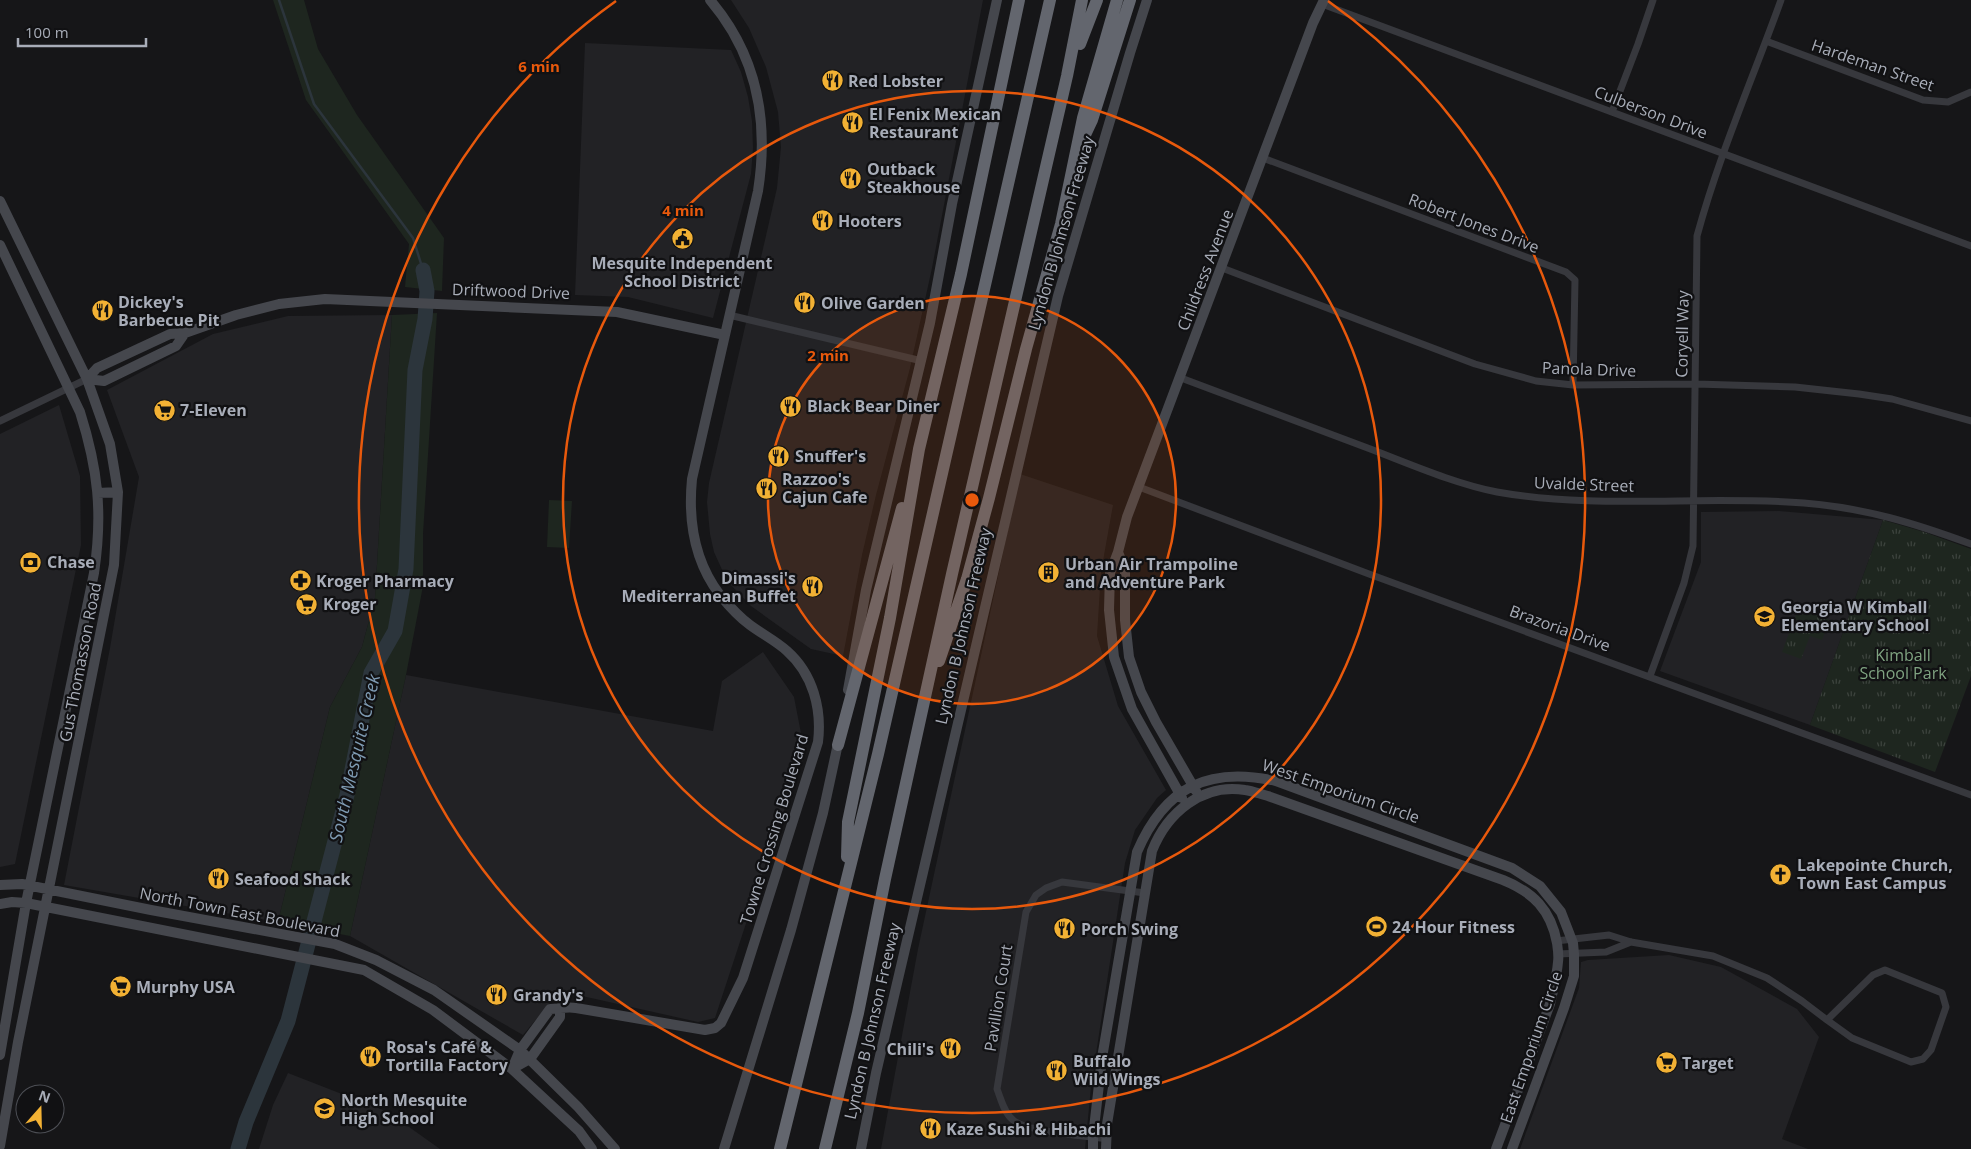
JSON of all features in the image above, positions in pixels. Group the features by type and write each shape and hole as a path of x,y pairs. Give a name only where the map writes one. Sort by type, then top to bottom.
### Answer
{"highway":[{"path":"1010,42 1013,0"},
{"path":"847,883 848,822 890,618 919,449 961,274 1018,0"},
{"path":"780,1149 878,754 1050,0"},
{"name":"Lyndon B Johnson Freeway","path":"825,1149 858,1013 885,879 952,574 1067,76 1082,0"},
{"path":"1067,76 1097,0"},
{"path":"927,690 944,650 990,498 1026,349 1061,224 1083,118 1117,0"},
{"path":"1077,152 1092,120 1130,0"},
{"path":"838,745 896,525 915,473"}],"main road":[{"name":"Towne Crossing Boulevard","path":"560,1009 568,1006 705,1030 715,1028 721,1023 743,978 818,742 820,716 806,675 786,650 749,625 719,593 704,569 695,544 690,516 692,479 758,191 762,162 763,134 759,103 748,65 728,25 710,0"},
{"path":"724,1149 792,930 822,813 838,745 866,590 922,361 966,138 998,0"},
{"name":"Lyndon B Johnson Freeway","path":"860,1149 876,1073 1058,296 1147,0"},
{"name":"Childress Avenue","path":"1186,805 1128,699 1114,657 1109,610 1110,573 1118,552 1125,524 1312,23 1323,2"},
{"name":"Gus Thomasson Road","path":"0,201 87,379 110,444 118,492 114,564 18,1042 0,1146"},
{"name":"Gus Thomasson Road","path":"0,245 69,387 88,437 98,481 100,523 98,547 88,601 26,903 0,1055"},
{"name":"Driftwood Drive","path":"186,333 236,315 305,300 325,299 617,312 725,335"},
{"path":"87,379 97,368 122,356 170,334 186,333"},
{"path":"87,379 104,381 176,346 186,333"},
{"path":"98,493 118,492"},
{"path":"1118,552 1125,570 1125,620 1129,656 1142,694 1199,797"},
{"path":"88,601 106,605"},
{"path":"1128,699 1142,694"},
{"name":"West Emporium Circle","path":"1093,1149 1110,1014 1137,852 1147,829 1162,809 1193,786 1227,776 1252,776 1276,781 1512,868 1540,886 1561,912 1572,940 1574,954"},
{"name":"West Emporium Circle","path":"1107,1144 1107,1124 1152,851 1158,836 1167,822 1186,805 1199,797 1215,792 1245,790 1268,796 1509,882 1527,892 1546,913 1554,928 1558,954"},
{"path":"1354,827 1360,812"},
{"path":"1454,862 1459,848"},
{"name":"North Town East Boulevard","path":"0,885 30,886 335,944 376,960 434,990 520,1050 578,1107 615,1149"},
{"name":"North Town East Boulevard","path":"0,904 12,902 26,903 332,963 370,973 452,1024 512,1069 579,1131 592,1149"},
{"path":"177,933 186,916"},
{"name":"East Emporium Circle","path":"1496,1149 1550,1004 1559,961 1558,954"},
{"name":"East Emporium Circle","path":"1512,1149 1574,976 1574,954"},
{"path":"425,1006 434,990"},
{"path":"550,1009 560,1009 560,1018 530,1059 512,1069 520,1050 550,1009"},
{"path":"1110,1014 1124,1016"},
{"path":"2,1040 18,1042"},
{"path":"1529,1060 1543,1065"}],"street":[{"path":"1612,112 1638,44 1652,0"},
{"name":"Coryell Way","path":"1650,676 1684,583 1693,546 1697,236 1724,154 1781,0"},
{"name":"Culberson Drive","path":"1323,2 1971,246"},
{"name":"Hardeman Street","path":"1766,41 1923,100 1948,102 1971,92"},
{"name":"Robert Jones Drive","path":"1263,158 1566,272 1575,280 1573,385"},
{"name":"Panola Drive","path":"1222,268 1475,364 1536,381 1573,385 1696,384 1794,387 1892,399 1971,421"},
{"path":"729,315 922,361"},
{"name":"Uvalde Street","path":"1181,378 1433,473 1496,492 1558,500 1772,501 1806,503 1869,511 1931,529 1971,544"},
{"path":"0,420 87,379"},
{"name":"Brazoria Drive","path":"1139,487 1971,795"},
{"name":"Pavillion Court","path":"1107,1144 1093,1137 1026,1127 1013,1120 1007,1112 997,1089 1026,912 1036,895 1046,888 1062,882 1144,893"},
{"path":"1556,941 1609,935 1631,942 1713,956 1767,978 1801,1000 1827,1020 1852,1038 1911,1062 1923,1059 1931,1050 1946,1007 1942,993 1884,970 1873,975 1827,1020"},
{"path":"1558,954 1606,952 1631,942"}],"shaded area":[{"path":"731,0 983,0 932,268 910,368 862,555 843,656 811,649 751,606 730,584 724,574 714,552 710,534 707,502 709,483 777,188 781,147 778,112 766,67 749,28"},
{"path":"585,43 731,50 741,72 748,97 752,121 753,148 751,174 713,318 628,297 575,295"},
{"path":"392,315 375,598 362,647 330,707 278,922 64,885 110,648 139,477 107,390 213,334 288,316"},
{"path":"59,405 80,476 81,545 15,864 0,867 0,434"},
{"path":"1020,474 1113,505 1101,572 1097,636 1118,706 1166,790 1157,798 1135,830 1125,863 1091,1087 1085,1149 881,1149 918,949"},
{"name":"Georgia W Kimball Elementary School","path":"1779,511 1883,520 1810,725 1660,671 1701,562 1701,512"},
{"path":"763,652 794,697 805,754 774,838 715,1018 698,1022 560,991 523,1035 350,936 406,675 713,731 722,681"},
{"path":"1669,955 1721,967 1797,1009 1819,1037 1782,1139 1808,1149 1520,1149 1579,988 1581,962"},
{"name":"North Mesquite High School","path":"288,1073 388,1112 440,1149 259,1149 273,1105"}],"green space":[{"path":"273,0 304,0 318,49 357,115 444,238 442,291 405,287 409,244 306,100"},
{"path":"437,313 423,534 423,586 406,675 350,936 278,922 330,707 362,647 375,598 392,315"},
{"path":"549,500 572,501 569,548 547,547"},
{"name":"Kimball School Park","path":"1883,520 1971,549 1971,676 1935,772 1810,725"},
{"path":"1798,609 1830,620 1822,640 1810,636 1801,659 1782,652"}],"waterway":[{"path":"279,0 314,104 413,238 423,270"},
{"name":"South Mesquite Creek","path":"238,1149 246,1122 288,1021 347,795 371,673 395,631 406,569 415,370 425,319 427,291 423,270"}],"place":[{"name":"Red Lobster","path":"832,81"},
{"name":"El Fenix Mexican Restaurant","path":"853,123"},
{"name":"Outback Steakhouse","path":"851,178"},
{"name":"Hooters","path":"822,221"},
{"name":"Mesquite Independent School District","path":"682,239"},
{"name":"Olive Garden","path":"805,303"},
{"name":"Dickey's Barbecue Pit","path":"102,311"},
{"name":"Black Bear Diner","path":"791,406"},
{"name":"7-Eleven","path":"164,410"},
{"name":"Snuffer's","path":"779,456"},
{"name":"Razzoo's Cajun Cafe","path":"766,488"},
{"name":"Chase","path":"31,562"},
{"name":"Urban Air Trampoline and Adventure Park","path":"1049,573"},
{"name":"Kroger Pharmacy","path":"300,581"},
{"name":"Dimassi's Mediterranean Buffet","path":"812,587"},
{"name":"Kroger","path":"307,604"},
{"name":"Georgia W Kimball Elementary School","path":"1765,616"},
{"name":"Lakepointe Church, Town East Campus","path":"1781,874"},
{"name":"Seafood Shack","path":"219,879"},
{"name":"24 Hour Fitness","path":"1376,927"},
{"name":"Porch Swing","path":"1065,929"},
{"name":"Murphy USA","path":"120,987"},
{"name":"Grandy's","path":"497,995"},
{"name":"Chili's","path":"950,1049"},
{"name":"Rosa's Café & Tortilla Factory","path":"370,1056"},
{"name":"Target","path":"1666,1063"},
{"name":"Buffalo Wild Wings","path":"1057,1070"},
{"name":"North Mesquite High School","path":"325,1109"},
{"name":"Kaze Sushi & Hibachi","path":"930,1129"}]}
